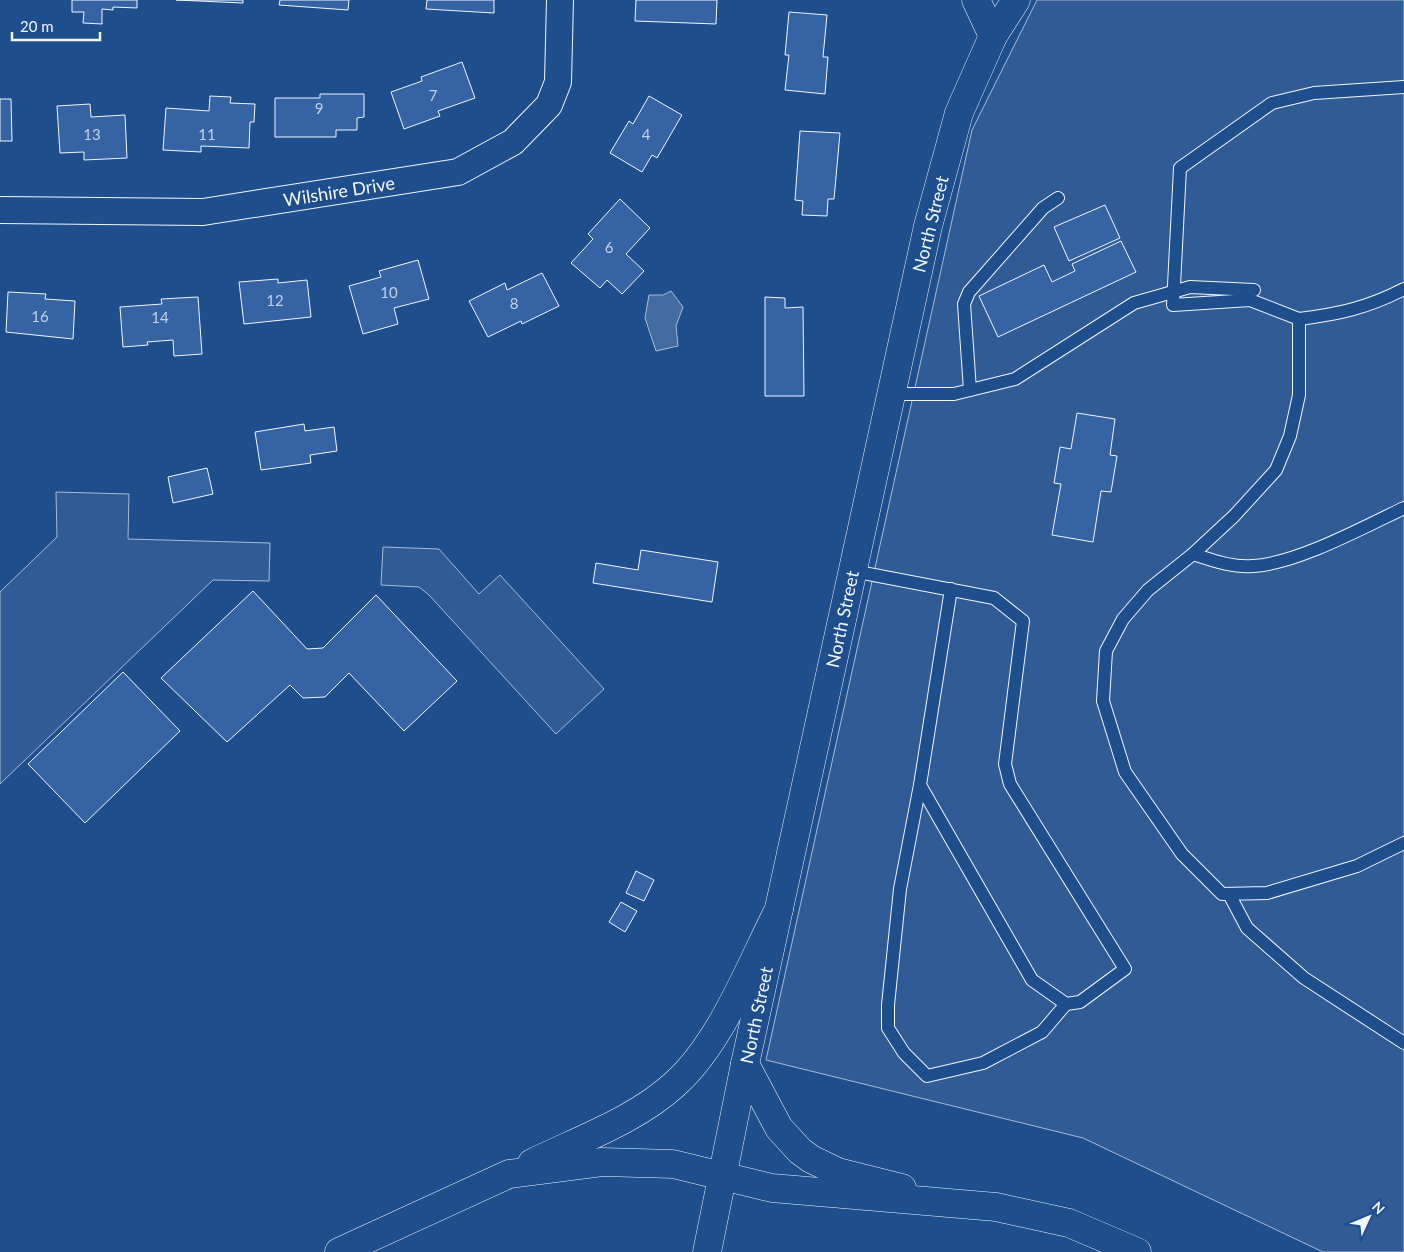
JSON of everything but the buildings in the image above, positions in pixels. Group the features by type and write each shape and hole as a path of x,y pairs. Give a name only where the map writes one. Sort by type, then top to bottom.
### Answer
{"main road":[{"path":"976,0 993,36"},
{"name":"North Street","path":"707,1252 745,1064 928,226 959,114 993,36 1016,0"},
{"path":"339,1252 510,1174 636,1111 674,1085 689,1070 715,1035 779,909"},
{"path":"745,1064 779,1128 789,1141 811,1159 838,1172 869,1178 951,1202"},
{"path":"510,1174 602,1162 673,1164 772,1188 875,1198 951,1202 1035,1214 1069,1223 1137,1252"}],"street":[{"name":"Wilshire Drive","path":"0,210 203,212 458,172 513,142 549,105 558,82 560,0"}],"lane":[{"path":"1404,87 1314,93 1272,103 1180,168 1175,222 1173,305 1250,300 1299,319 1349,312 1368,307 1404,290"},
{"path":"970,390 964,304 969,292 1042,208 1058,198"},
{"path":"891,394 954,394 1015,379 1134,303 1190,286 1254,290"},
{"path":"1299,319 1299,395 1290,436 1276,470 1234,516 1193,554 1148,590 1123,619 1106,651 1102,701 1125,772 1182,854 1222,894 1267,894 1356,866 1404,843"},
{"path":"1193,554 1231,566 1252,567 1273,564 1324,545 1404,508"},
{"path":"853,571 994,598 1023,621 1005,764 1010,784 1125,968 1080,1002 1066,1004 1042,1032 983,1063 927,1076 904,1053 888,1028 888,1005 900,889 920,785 952,590"},
{"path":"920,785 1032,980 1066,1004"},
{"path":"1229,894 1247,928 1304,978 1390,1036 1404,1043"}],"shaded area":[{"path":"1037,0 1404,0 1404,1252 1323,1252 1083,1138 766,1060 972,130"},
{"path":"671,291 683,307 676,326 678,346 656,351 645,318 649,295 663,295"},
{"path":"56,492 129,494 128,539 270,543 269,581 213,580 0,784 0,592 57,537"},
{"path":"383,547 439,549 479,594 500,575 604,689 556,734 429,595 419,587 381,585"}]}
